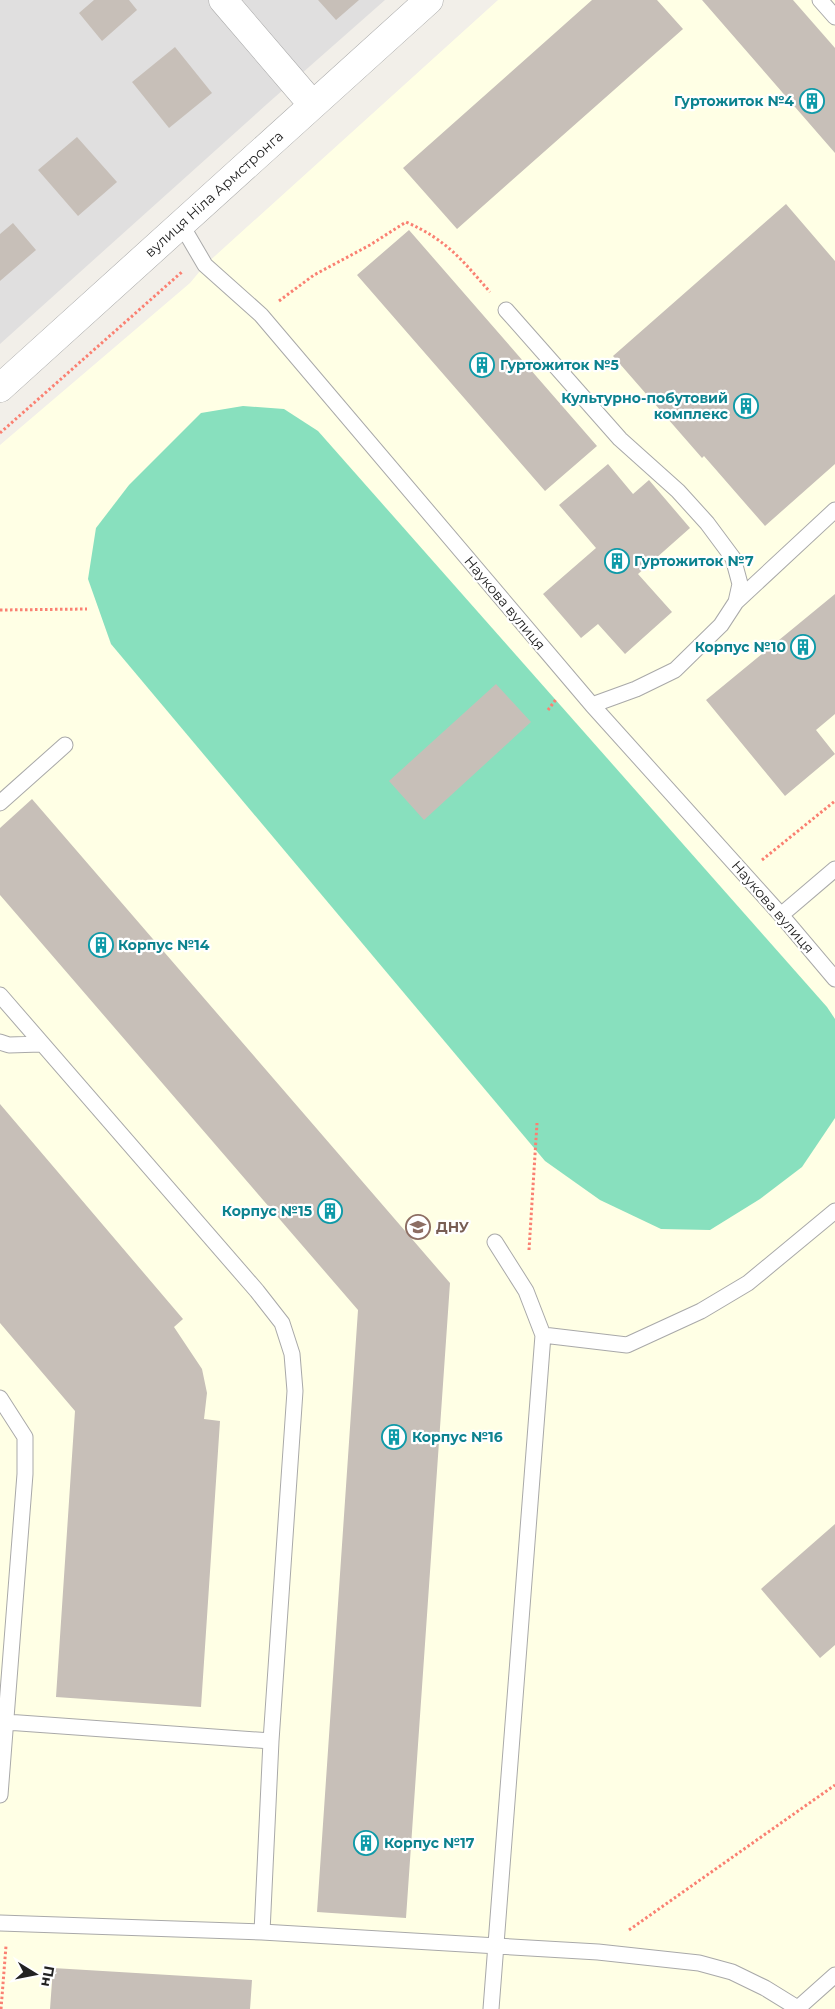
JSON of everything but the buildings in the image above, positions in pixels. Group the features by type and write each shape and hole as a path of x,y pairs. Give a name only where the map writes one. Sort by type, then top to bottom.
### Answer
{"street":[{"path":"223,0 312,104"},
{"name":"вулиця Ніла Армстронга","path":"0,388 429,0"}],"lane":[{"path":"820,0 835,17"},
{"name":"Наукова вулиця","path":"181,224 205,264 261,315 592,705 781,915 835,979"},
{"path":"506,310 620,439 678,492 708,523 733,558 740,584 736,602"},
{"path":"592,705 636,689 675,670 721,625 736,602 835,510"},
{"path":"0,802 65,745"},
{"path":"781,915 835,869"},
{"path":"0,995 257,1291 282,1323 292,1354 295,1390 271,1741 262,1932"},
{"path":"0,1042 9,1045 41,1044"},
{"path":"543,1335 627,1345 701,1311 748,1283 835,1212"},
{"path":"491,2009 543,1335 526,1291 495,1242"},
{"path":"0,1398 25,1437 24,1474 0,1795"},
{"path":"6,1722 271,1741"},
{"path":"4,1923 262,1932 598,1952 699,1963 732,1972 765,1988 799,2008 835,1975"}],"path":[{"path":"261,315 314,275 370,245 406,222 426,231 452,249 506,310"},
{"path":"0,433 200,256"},
{"path":"0,610 87,608"},
{"path":"548,710 558,696"},
{"path":"744,874 835,800"},
{"path":"526,1291 537,1123"},
{"path":"598,1952 835,1785"},
{"path":"1,2009 4,1923"}],"shaded area":[{"path":"0,0 385,0 0,344"},
{"name":"ДНУ","path":"498,0 835,0 835,2009 0,2009 0,445 190,283 205,265"}],"green space":[{"path":"243,406 284,409 318,431 827,1007 835,1019 835,1118 802,1167 760,1199 710,1230 661,1229 600,1200 545,1161 111,644 88,579 96,528 129,485 201,413"}],"place":[{"name":"Гуртожиток №4","path":"812,101"},
{"name":"Гуртожиток №5","path":"482,365"},
{"name":"Культурно-побутовий комплекс","path":"746,406"},
{"name":"Гуртожиток №7","path":"617,561"},
{"name":"Корпус №10","path":"803,647"},
{"name":"Корпус №14","path":"101,945"},
{"name":"Корпус №15","path":"330,1211"},
{"name":"ДНУ","path":"418,1227"},
{"name":"Корпус №16","path":"394,1437"},
{"name":"Корпус №17","path":"366,1843"}]}
